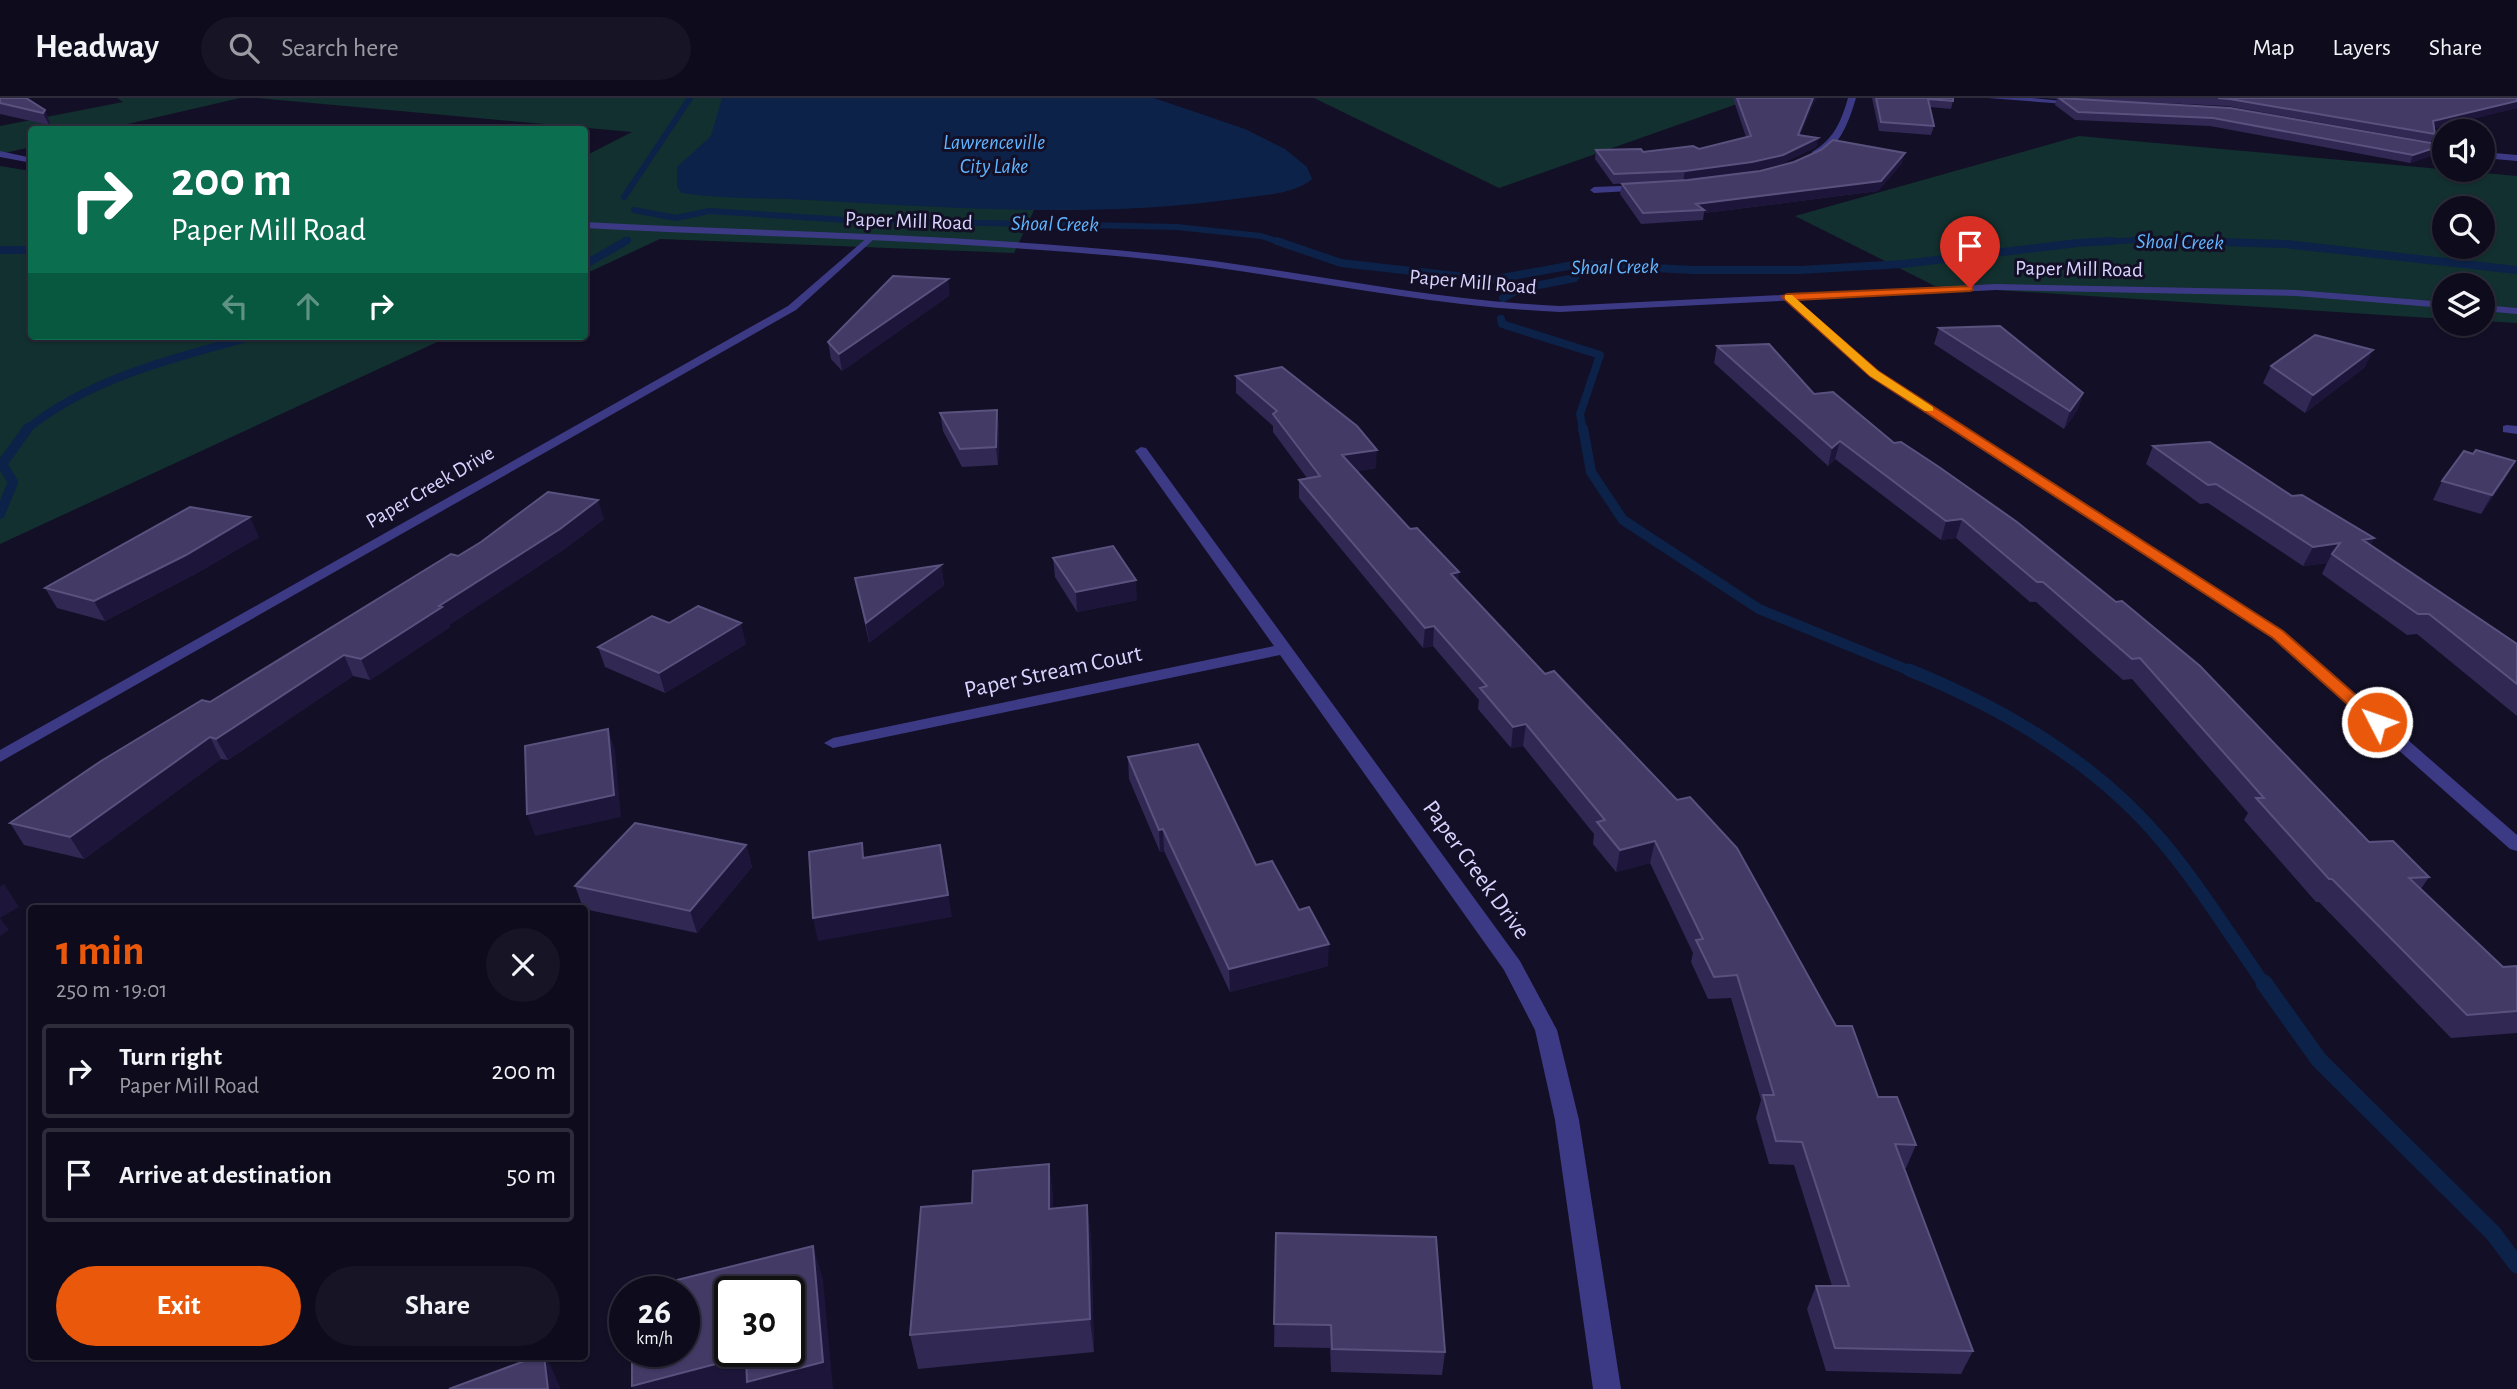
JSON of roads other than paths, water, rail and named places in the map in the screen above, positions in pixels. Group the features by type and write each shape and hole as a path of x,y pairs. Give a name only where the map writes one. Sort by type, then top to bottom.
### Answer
{"street":[{"path":"1806,159 1830,145 1843,126 1852,98"},
{"path":"1992,98 2086,104"},
{"path":"2409,144 2432,148"},
{"path":"0,154 28,160"},
{"path":"2495,156 2517,158"},
{"path":"1594,190 1652,188"},
{"name":"Paper Mill Road","path":"588,225 1092,250 1184,260 1412,297 1509,308 1560,309 1996,287 2256,292 2432,303"},
{"name":"Paper Creek Drive","path":"0,757 792,308 869,239"},
{"path":"1787,297 1874,374 2278,635 2517,845"},
{"path":"2495,309 2517,311"},
{"name":"Paper Creek Drive","path":"1141,451 1513,966 1546,1030 1567,1120 1606,1389"},
{"name":"Paper Stream Court","path":"833,743 1284,649"}],"water":[{"name":"Lawrenceville City Lake","path":"722,98 1154,98 1245,129 1285,149 1307,167 1312,179 1297,188 1269,195 1188,204 1079,210 971,208 681,193 677,186 677,167 711,136"}],"waterway":[{"path":"624,197 690,98"},
{"name":"Shoal Creek","path":"634,210 676,218 709,211 846,220 1177,227 1261,236 1282,243"},
{"name":"Shoal Creek","path":"623,243 628,240"},
{"name":"Shoal Creek","path":"2081,243 2141,240 2252,243"},
{"name":"Shoal Creek","path":"588,263 626,241"},
{"name":"Shoal Creek","path":"1277,241 1341,263 1491,280 1579,264"},
{"name":"Shoal Creek","path":"2081,243 2112,241"},
{"name":"Shoal Creek","path":"2189,241 2285,244 2517,270"},
{"name":"Shoal Creek","path":"2076,243 2081,243"},
{"name":"Shoal Creek","path":"1579,264 1693,270 1800,270 1903,264 2081,243"},
{"name":"Shoal Creek","path":"0,250 28,250"},
{"path":"1503,298 1519,289 1575,278 1579,264"},
{"path":"1501,319 1502,324 1600,355 1580,414 1583,430"},
{"path":"27,429 77,396 106,383 165,361 240,340"},
{"path":"1583,428 1591,472 1623,520 1759,609 1913,672"},
{"path":"0,514 13,482 2,464 27,429"},
{"path":"1909,670 2013,720 2078,762 2108,786 2176,858 2265,985"},
{"path":"2264,983 2319,1060 2493,1233 2517,1265"}]}
